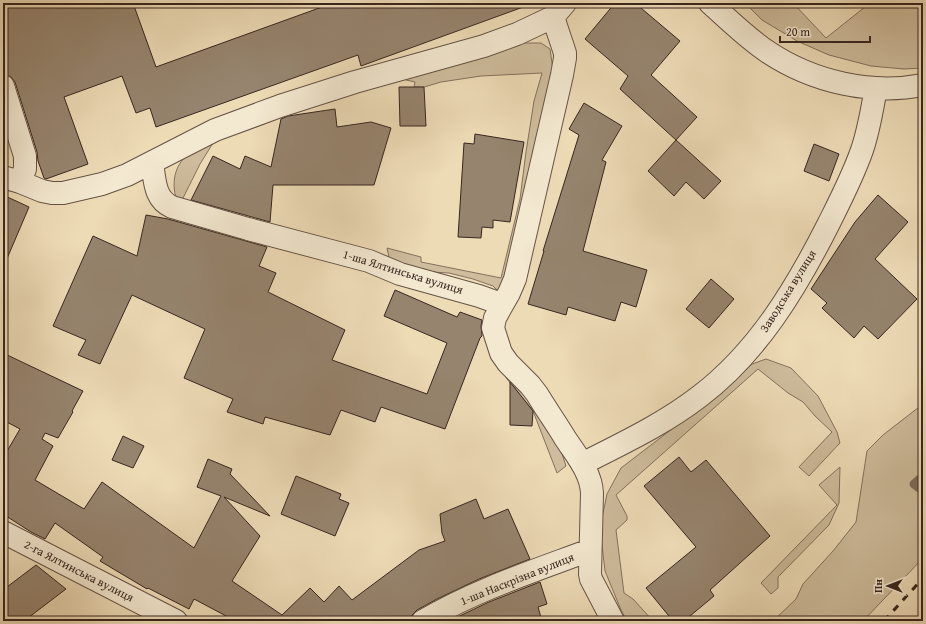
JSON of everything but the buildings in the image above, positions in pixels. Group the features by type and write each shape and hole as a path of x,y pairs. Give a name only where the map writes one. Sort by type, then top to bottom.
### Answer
{"street":[{"path":"710,3 735,26 768,52 789,65 810,74 840,83 876,88 897,88 923,85"},
{"path":"11,180 52,194 63,193 108,181 127,175 215,130 355,82 502,40 533,28 559,10 565,53 562,75 515,279 495,318 493,328 501,353 508,363 530,385 589,477 592,485 590,574 591,579 613,621"},
{"path":"3,86 25,156 25,169 11,180"},
{"name":"Заводська вулиця","path":"582,464 668,419 701,396 743,357 761,335 798,280 836,208 862,150 868,130 876,88"},
{"name":"1-ша Ялтинська вулиця","path":"152,162 159,196 162,201 172,207 369,261 400,274 479,296 493,301 501,307"},
{"name":"2-га Ялтинська вулиця","path":"3,532 176,621"},
{"name":"1-ша Наскрізна вулиця","path":"423,621 488,589 590,550"}],"shaded area":[{"path":"745,3 793,3 826,38 870,3 923,3 923,68 904,69 871,66 829,55 797,41 762,20"},
{"path":"522,43 541,43 550,49 553,70 501,294 493,286 473,279 449,273 415,271 390,262 387,248 421,257 421,262 501,278 520,199 534,101 542,73 481,76 441,82 424,87 414,87 415,82 406,80 405,76"},
{"path":"213,143 200,164 181,202 178,203 174,189 174,182 175,174 181,162 186,156 199,148"},
{"path":"485,341 493,349 521,387 542,423 561,451 566,466 557,473 533,411 507,379"},
{"path":"766,359 791,368 818,396 837,432 840,443 809,476 799,467 832,432 803,402 788,393 758,369 616,495 627,516 627,520 616,530 624,593 633,599 653,621 627,621 605,571 600,528 607,494 621,468 702,406 752,364"},
{"path":"923,404 923,558 863,621 773,621 796,599 803,584 833,551 856,522 867,451 883,435"},
{"path":"840,467 839,503 829,525 778,577 778,588 771,594 761,583 837,505 819,485"}],"waterway":[{"path":"923,476 914,484 923,491"}],"railway":[{"path":"884,621 923,578"}]}
